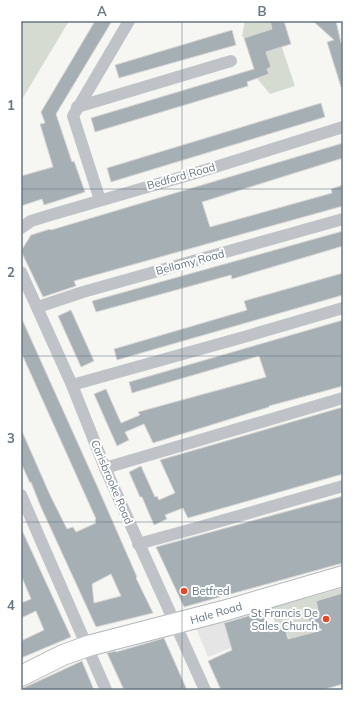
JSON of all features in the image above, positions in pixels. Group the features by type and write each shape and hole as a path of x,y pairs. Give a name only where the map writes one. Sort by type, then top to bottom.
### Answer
{"main road":[{"name":"Hale Road","path":"21,676 88,646 174,625 343,576"}],"street":[{"path":"100,200 73,116 77,107 130,21"},
{"path":"77,107 231,61"},
{"name":"Bedford Road","path":"21,228 31,221 199,172 343,127"},
{"name":"Bellamy Road","path":"38,307 83,292 343,219"},
{"name":"Carisbrooke Road","path":"21,272 72,385 105,468 138,544 205,690"},
{"path":"72,385 343,308"},
{"path":"105,468 343,398"},
{"path":"138,544 200,528 343,486"},
{"path":"21,495 106,690"}],"shaded area":[{"path":"21,21 69,21 21,101"},
{"path":"245,21 270,21 271,25 274,24 295,86 270,94 254,75 261,72 263,76 269,74 267,69 271,67 257,34 244,38 242,36"},
{"path":"343,588 343,593 316,601 318,609 311,611 308,617 309,621 314,625 316,632 289,639 285,628 277,630 271,608"},
{"path":"223,621 231,648 208,657 196,628"}],"building":[{"path":"95,21 112,21 56,114 72,162 74,161 85,192 44,205 42,199 21,206 21,176 53,167 40,124 45,123 41,112"},
{"path":"270,21 284,21 291,44 266,52 271,67 267,69 269,74 247,82 248,86 95,132 91,118 254,69 244,38 272,29"},
{"path":"313,21 336,21 341,43 343,42 343,87 341,87 327,42 334,40"},
{"path":"232,30 236,45 119,78 115,65"},
{"path":"321,103 325,117 111,182 107,168"},
{"path":"343,143 343,158 202,202 210,227 332,193 331,189 343,185 343,206 74,281 76,286 43,297 21,251 31,235"},
{"path":"343,231 343,246 232,279 231,275 96,312 92,301"},
{"path":"343,273 343,295 117,360 114,349 247,310 244,301"},
{"path":"71,310 94,361 81,367 58,316"},
{"path":"21,317 98,488 137,577 136,578 153,613 96,627 21,463 21,429 50,495 67,529 73,527 76,532 96,523 96,519 21,352","holes":["111,574 121,596 94,603 92,584"]},
{"path":"343,320 343,386 269,406 153,443 144,424 125,432 129,440 117,446 94,394 106,389 121,423 140,415 138,412 266,377 259,356 132,393 129,382"},
{"path":"343,407 343,474 188,518 183,508 165,515 167,519 154,525 129,472 141,466 155,497 157,496 159,500 175,493 160,460"},
{"path":"343,496 343,563 184,607 156,547"},
{"path":"21,528 71,637 21,658 21,641 44,630 36,611 21,618 21,603 31,599 21,575"},
{"path":"343,593 343,684 322,690 221,690 208,661 232,650 224,623 265,611 270,632 285,628 288,639 322,630 309,621 308,617 311,611 318,609 316,601"},
{"path":"164,638 187,690 124,690 107,653 116,652"},
{"path":"82,661 94,690 21,690 21,689"}],"place":[{"name":"Betfred","path":"184,591"},
{"name":"St Francis De Sales Church","path":"326,619"}]}
